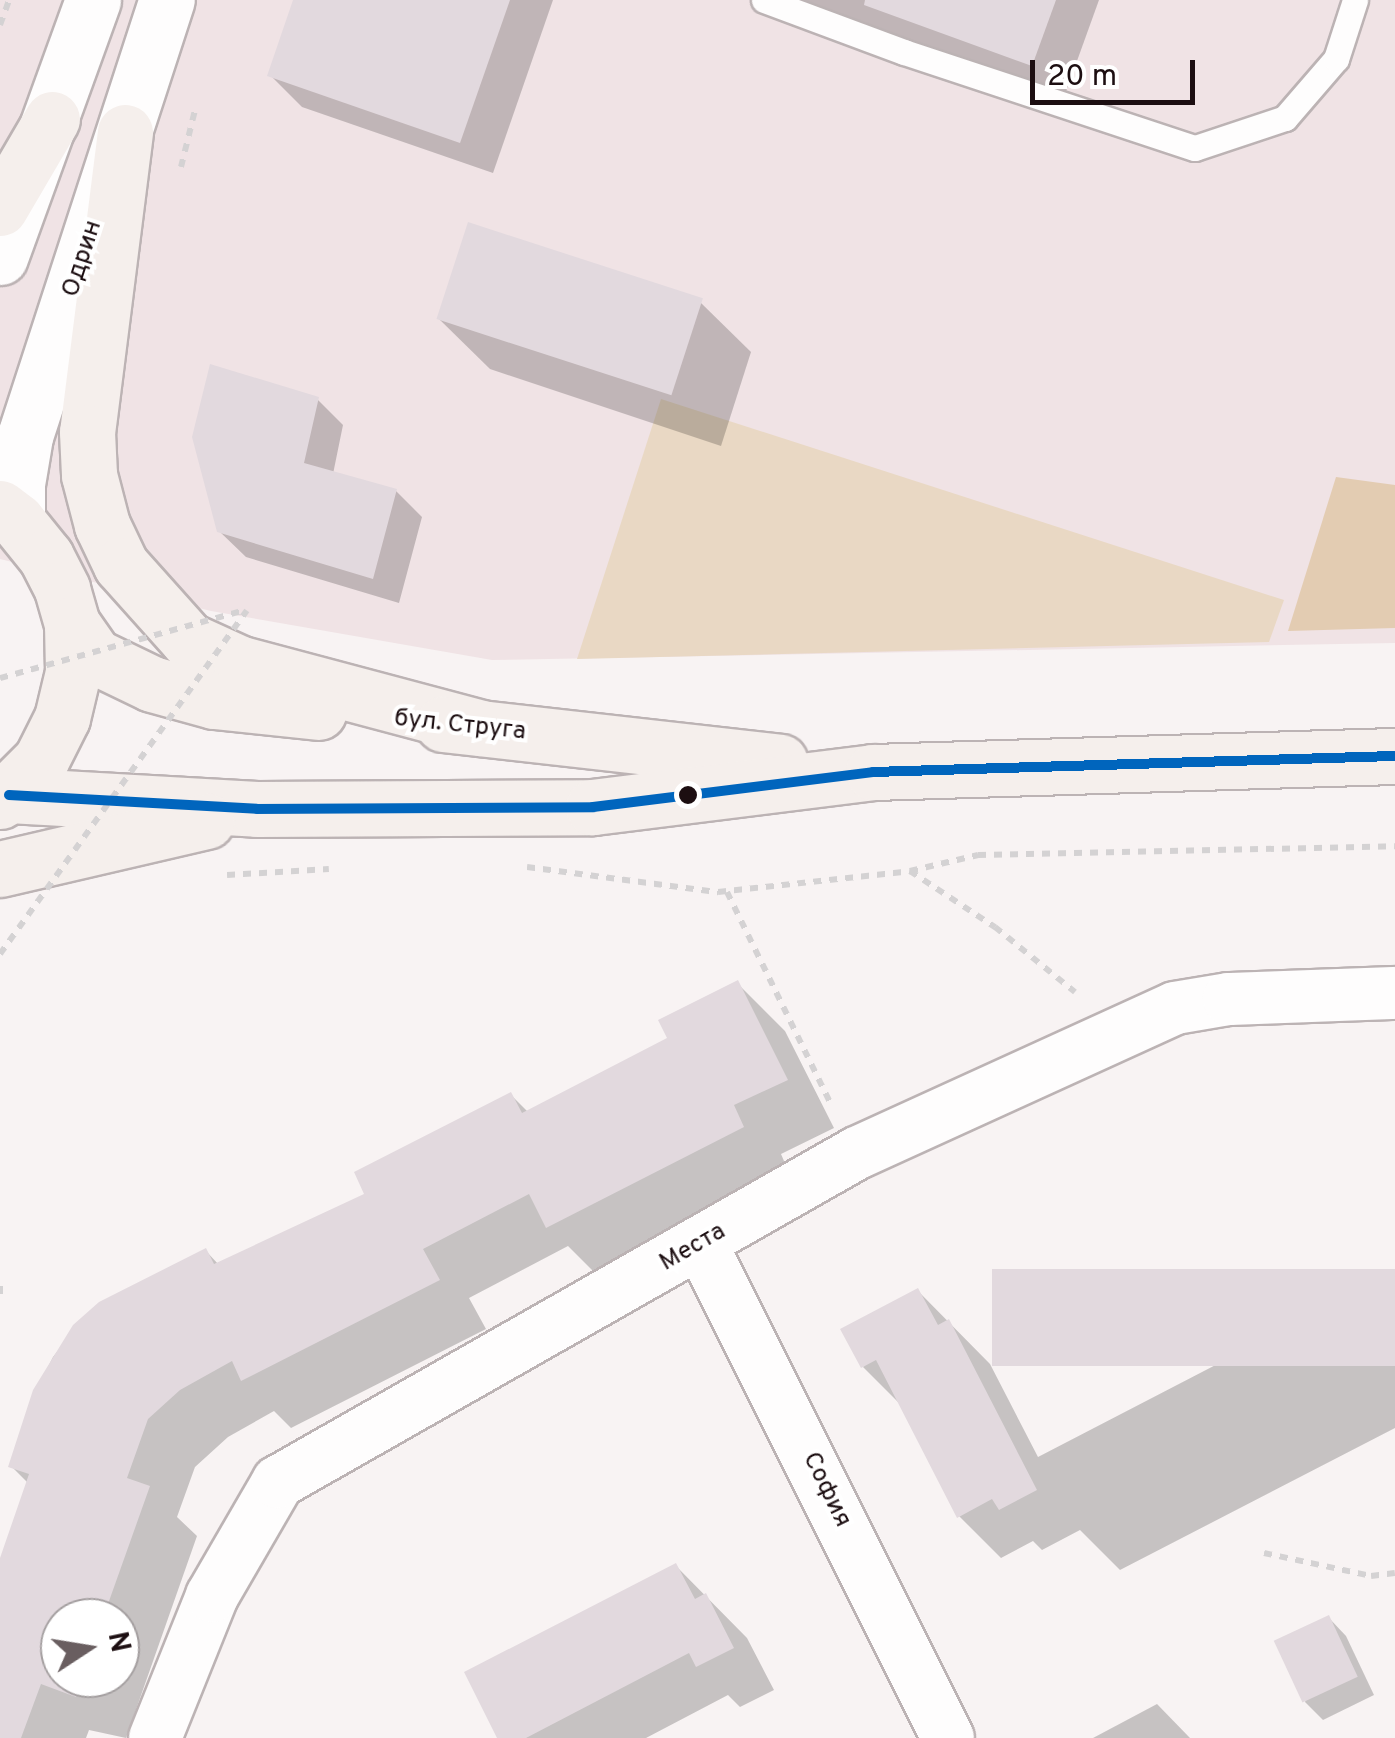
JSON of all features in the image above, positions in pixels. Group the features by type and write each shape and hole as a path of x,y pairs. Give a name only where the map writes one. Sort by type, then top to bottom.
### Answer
{"main road":[{"path":"0,257 93,0"},
{"name":"Одрин","path":"8,514 25,436 167,0"},
{"path":"0,208 52,118"},
{"path":"124,132 87,432 89,475 102,525 121,565 188,640 224,656 481,728"},
{"path":"4,798 40,760 62,718 73,672 72,624 62,590 46,557 8,514"},
{"name":"бул. Струга","path":"72,624 94,656 152,684 214,702 872,772"},
{"name":"бул. Струга","path":"4,798 257,809 593,807 872,772 1395,756"},
{"path":"0,869 257,809"}],"street":[{"name":"Места","path":"155,1738 212,1596 278,1482 857,1153 1123,1030 1175,1008 1229,999 1395,992"},
{"name":"София","path":"701,1244 948,1738"}],"lane":[{"path":"764,0 904,52 1196,148 1286,118 1336,59 1355,0"}],"path":[{"path":"0,25 9,0"},
{"path":"176,185 200,88"},
{"path":"0,678 248,606 0,954"},
{"path":"522,866 726,892 910,871 978,855 1395,846"},
{"path":"910,871 994,927 1123,1030"},
{"path":"726,892 857,1153"},
{"path":"0,1286 0,1294"},
{"path":"1264,1553 1370,1576 1395,1573"}],"shaded area":[{"path":"0,0 1395,0 1395,643 492,660 211,611 0,559"},
{"path":"661,399 1284,600 1269,642 577,659"},
{"path":"1336,477 1395,485 1395,628 1288,631"}],"building":[{"path":"293,0 510,0 460,143 267,76"},
{"path":"865,0 1056,0 1032,66 864,5"},
{"path":"468,222 703,298 671,395 436,319"},
{"path":"210,364 319,397 304,463 397,489 373,579 217,532 192,437"},
{"path":"738,980 788,1080 734,1105 744,1127 546,1228 529,1194 423,1249 440,1280 241,1381 232,1361 180,1390 148,1419 127,1478 150,1486 110,1598 40,1598 40,1687 21,1738 0,1738 0,1558 29,1474 8,1467 33,1390 73,1325 99,1302 206,1248 214,1264 364,1194 354,1172 511,1092 522,1113 667,1038 658,1020"},
{"path":"992,1269 1395,1269 1395,1366 992,1366"},
{"path":"918,1288 938,1325 949,1319 1037,1490 999,1510 992,1499 957,1518 876,1360 861,1368 840,1329"},
{"path":"676,1563 695,1599 706,1593 734,1648 696,1667 689,1653 526,1738 497,1738 464,1672"},
{"path":"1329,1615 1358,1677 1302,1702 1274,1641"}],"transit line":[{"path":"9,795 257,809 593,807 873,772 1395,756"}]}
